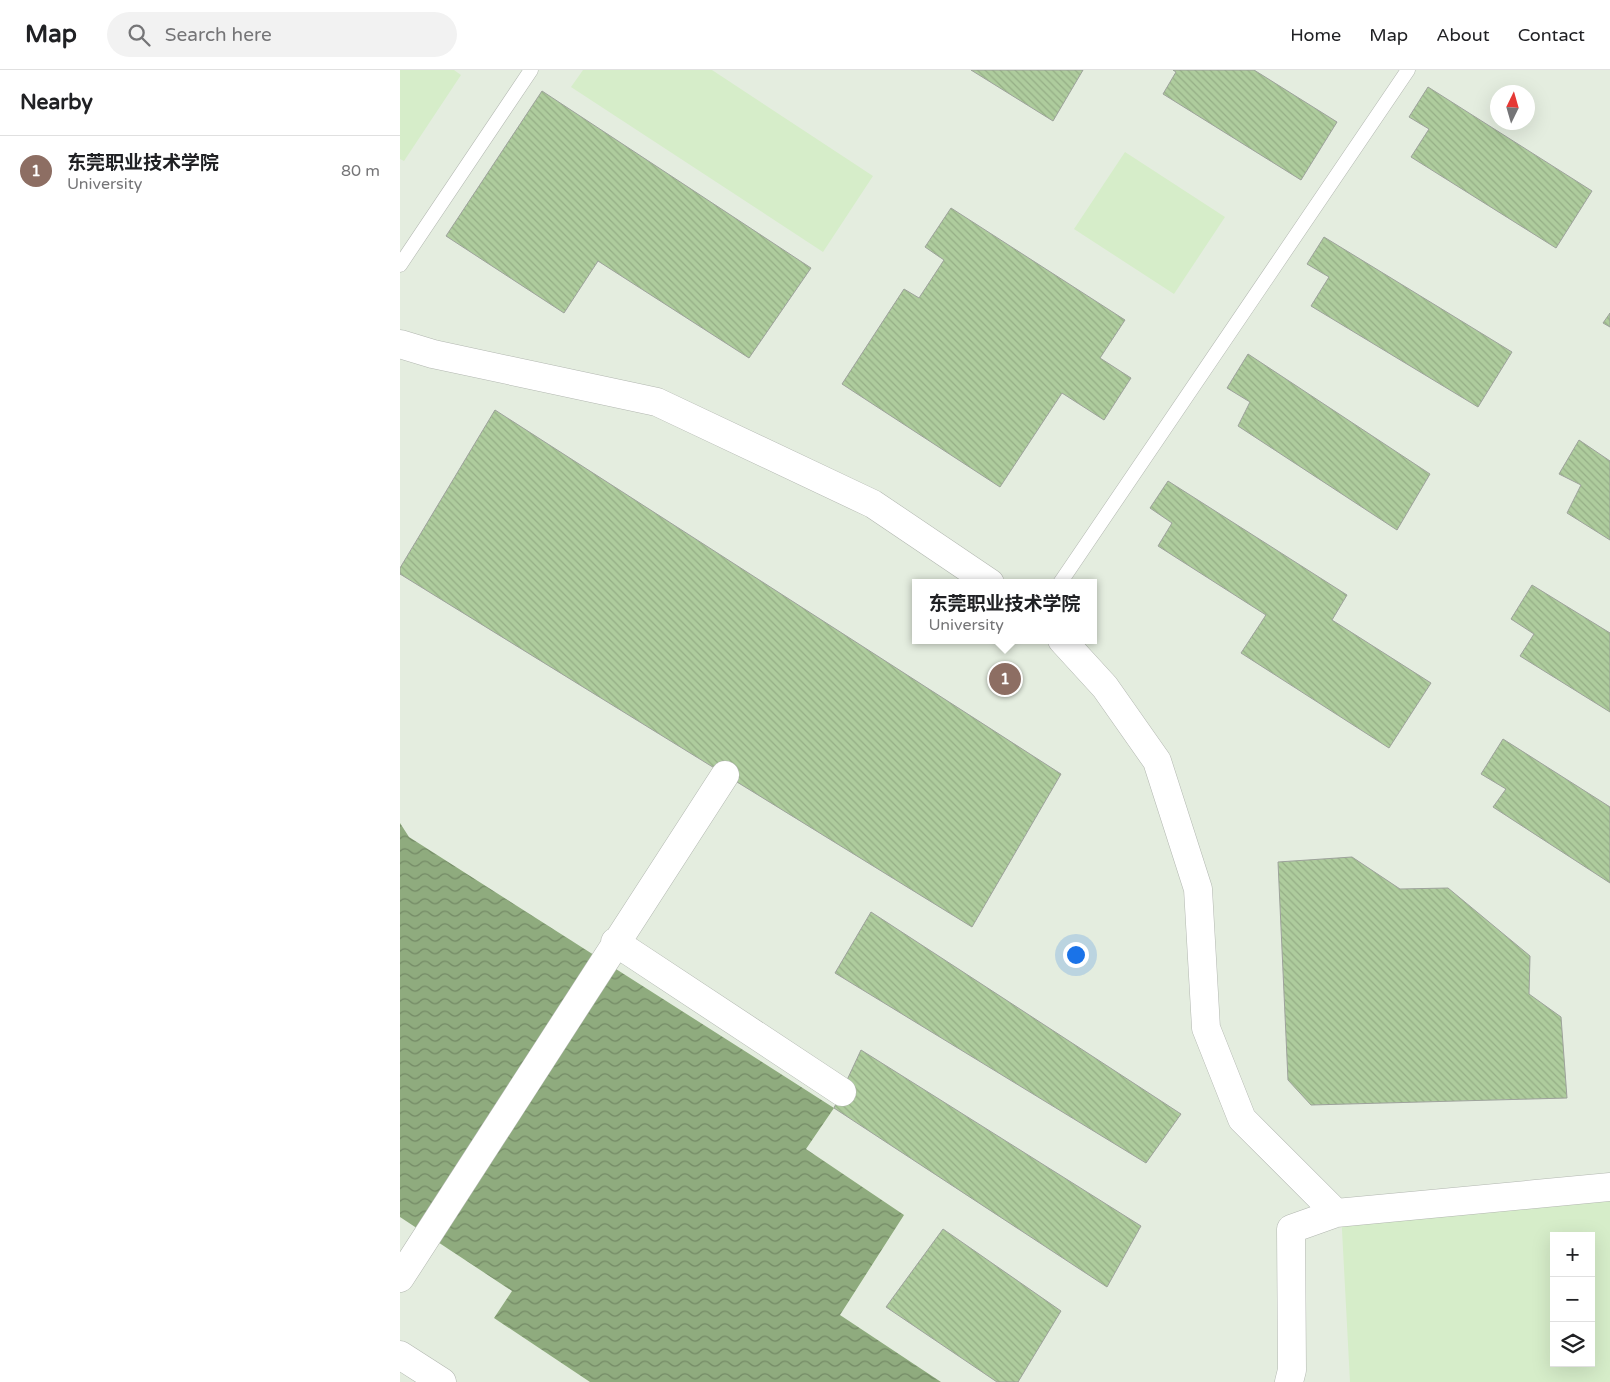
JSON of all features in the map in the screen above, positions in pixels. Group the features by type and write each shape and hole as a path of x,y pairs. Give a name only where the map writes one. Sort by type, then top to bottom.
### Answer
{"street":[{"path":"400,344 433,354 657,402 873,504 984,579"},
{"path":"1066,644 1105,687 1156,761 1198,889 1206,1028 1242,1120 1336,1213"},
{"path":"400,1278 725,775"},
{"path":"616,942 842,1092"},
{"path":"1289,1382 1292,1370 1291,1229 1336,1213 1610,1187"},
{"path":"400,1355 442,1382"}],"lane":[{"path":"400,265 531,70"},
{"path":"1063,579 1408,70"}],"shaded area":[{"path":"400,70 1610,70 1610,1382 400,1382"},
{"path":"400,70 454,70 461,75 404,161 400,159"},
{"path":"583,70 712,70 873,176 823,252 571,87"},
{"path":"1125,152 1225,217 1174,294 1074,229"},
{"path":"1610,1196 1610,1382 1350,1382 1341,1211"}],"water":[{"path":"400,823 409,837 834,1108 806,1149 904,1215 840,1315 941,1382 590,1382 494,1318 512,1291 400,1217"}],"building":[{"path":"971,70 1083,70 1053,121"},
{"path":"1173,70 1254,70 1337,122 1301,180 1163,94 1176,72"},
{"path":"1428,87 1490,126 1490,130 1496,130 1592,191 1556,248 1411,157 1429,129 1409,117"},
{"path":"542,91 811,268 749,358 598,261 564,313 446,236"},
{"path":"951,208 1125,320 1100,358 1131,378 1104,420 1062,393 1000,487 842,384 904,289 919,298 944,260 925,247"},
{"path":"1324,237 1512,352 1478,407 1311,306 1329,277 1307,264"},
{"path":"1610,313 1610,327 1603,323"},
{"path":"1248,354 1430,474 1397,530 1238,426 1250,402 1227,388"},
{"path":"495,410 1061,774 972,927 400,574 400,568"},
{"path":"1579,440 1610,461 1610,540 1567,513 1581,485 1559,474"},
{"path":"1168,481 1347,595 1332,620 1431,683 1389,748 1241,653 1266,615 1158,546 1172,523 1150,508"},
{"path":"1532,585 1610,633 1610,712 1520,656 1534,634 1511,619"},
{"path":"1503,739 1610,807 1610,883 1493,807 1506,789 1481,774"},
{"path":"1352,857 1400,889 1448,888 1530,956 1529,994 1561,1017 1567,1098 1311,1105 1288,1080 1278,862"},
{"path":"871,912 1181,1114 1146,1163 835,973"},
{"path":"861,1050 1141,1226 1107,1287 834,1108"},
{"path":"943,1229 1061,1311 1018,1382 997,1382 886,1307"}],"place":[{"name":"东莞职业技术学院","path":"1005,679"}]}
